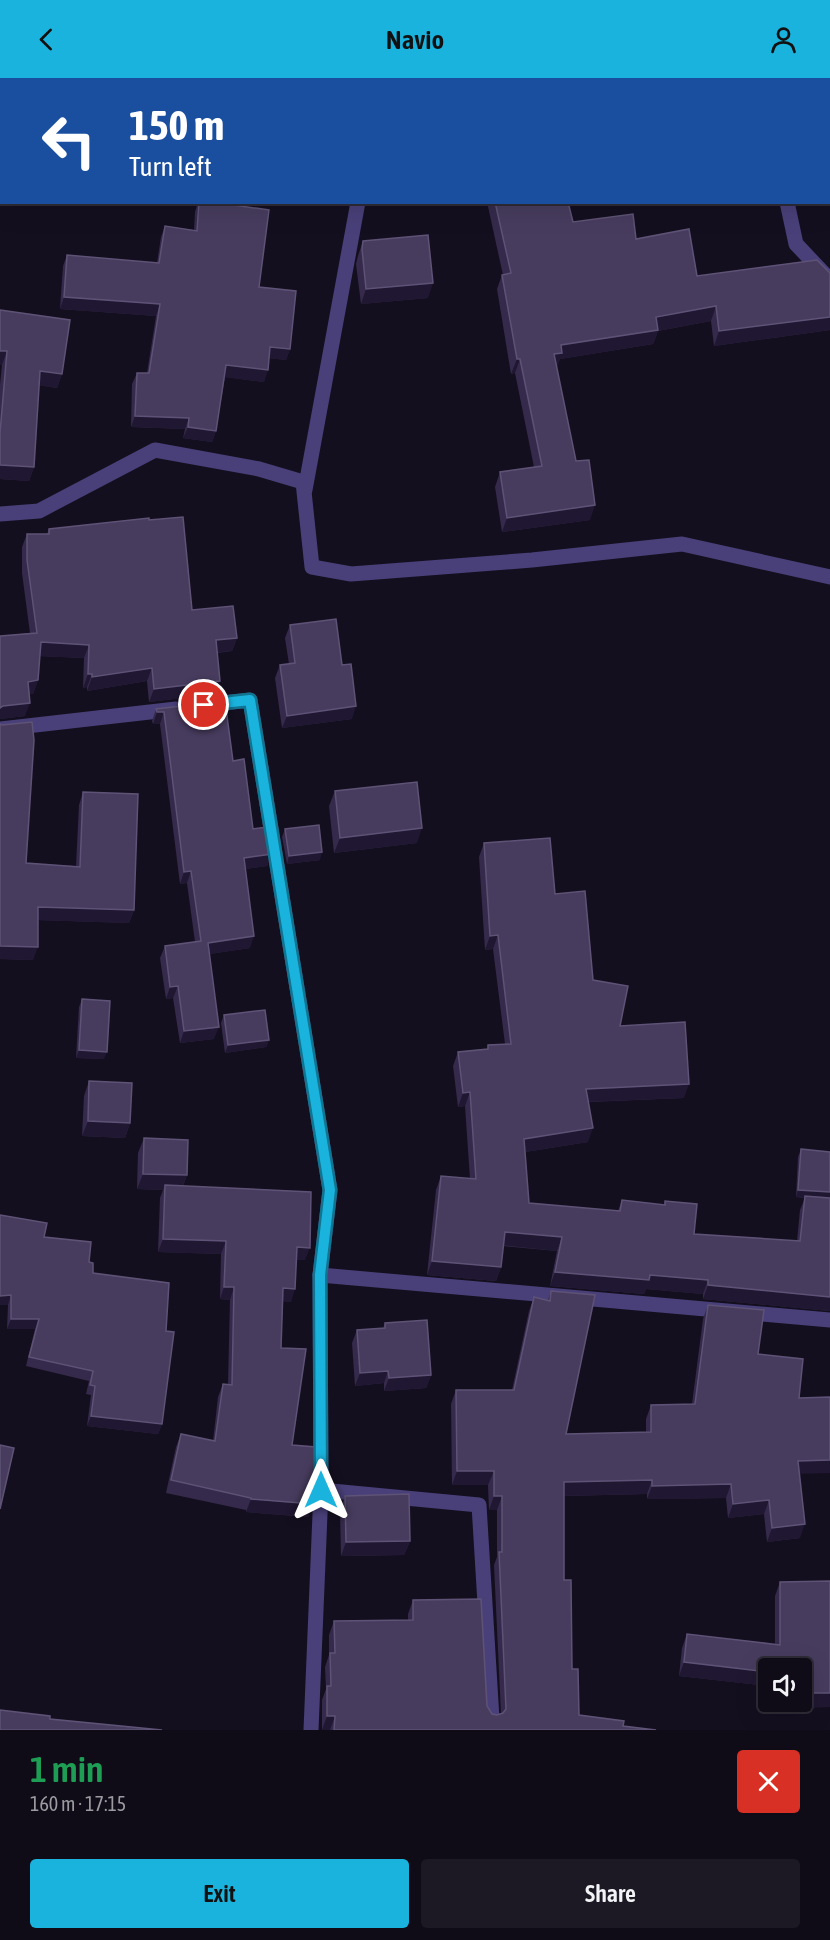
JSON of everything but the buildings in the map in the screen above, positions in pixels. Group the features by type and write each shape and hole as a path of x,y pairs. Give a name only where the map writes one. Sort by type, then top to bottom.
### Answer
{"street":[{"path":"312,567 304,486 357,204"},
{"path":"787,204 796,244 830,280"},
{"path":"0,514 39,511 155,450 167,452 259,468 303,482 312,567"},
{"path":"312,567 351,574 532,560 682,544 830,577"},
{"path":"0,729 250,700 330,1190 320,1275 321,1490 310,1730"},
{"path":"320,1275 830,1320"},
{"path":"321,1490 479,1505 492,1719"}],"route":[{"path":"204,705 250,700 330,1190 320,1275 321,1490"}]}
